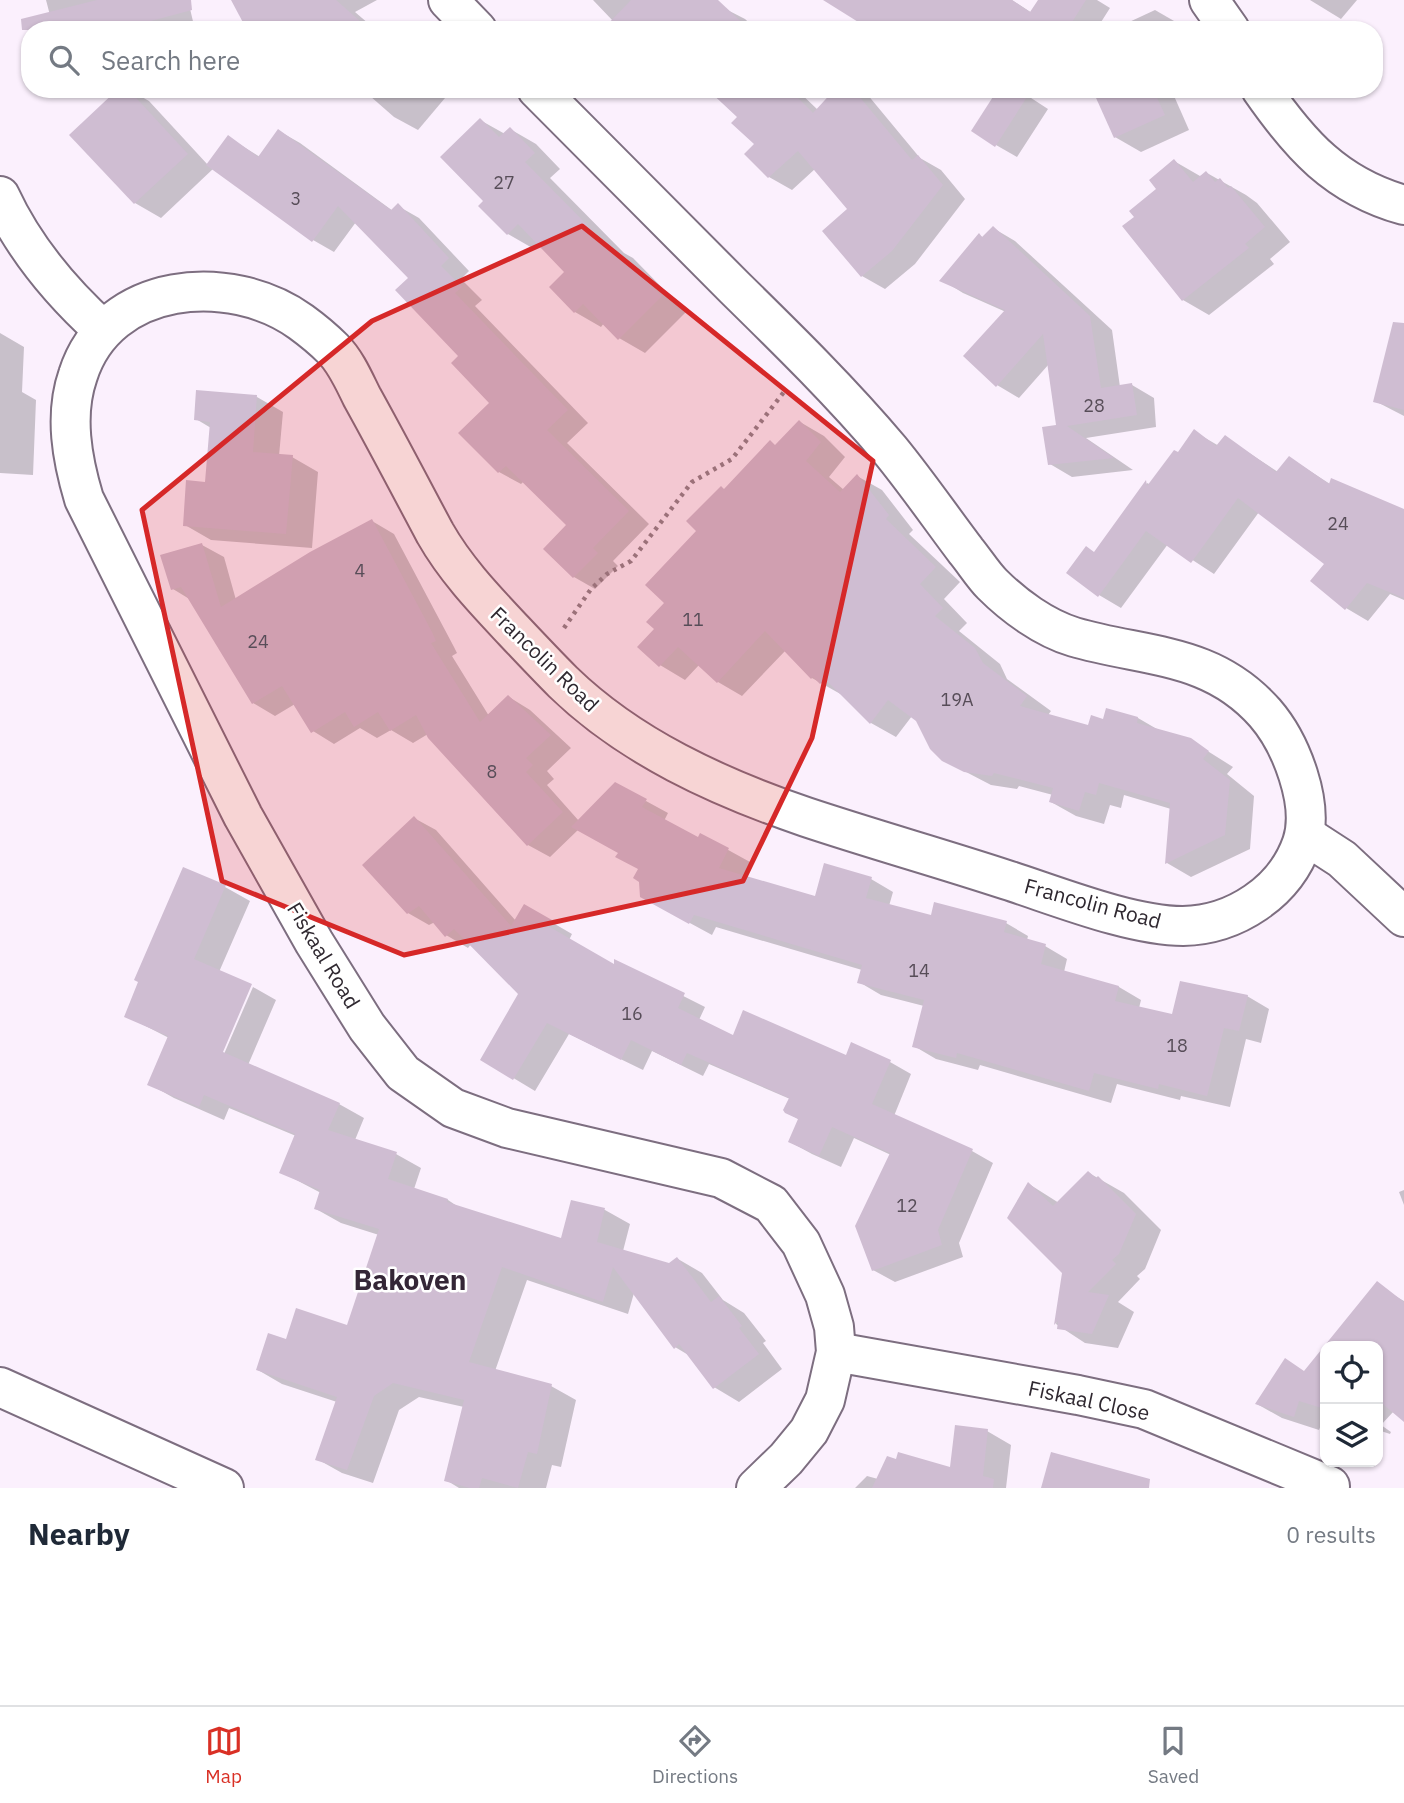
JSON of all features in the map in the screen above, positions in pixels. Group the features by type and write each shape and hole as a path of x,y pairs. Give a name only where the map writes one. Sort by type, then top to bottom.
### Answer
{"street":[{"path":"447,0 468,21"},
{"path":"1209,0 1224,21"},
{"name":"Francolin Road","path":"103,330 122,315 146,302 173,293 199,291 225,291 254,298 275,306 300,321 338,354 440,543 468,582 565,684 614,724 656,751 729,789 803,816 1084,905 1141,920 1185,926 1227,917 1261,900 1289,873 1305,835 1302,796 1291,753 1269,718 1238,686 1191,663 1068,635 1030,616 991,583 891,451 809,361 546,98"},
{"path":"1267,98 1287,126 1321,162 1360,188 1404,205"},
{"path":"0,196 15,228 53,279 69,299 103,330"},
{"name":"Fiskaal Road","path":"103,330 89,349 77,376 72,405 71,436 75,467 84,499 243,817 314,942 367,1027 403,1073 453,1108 507,1128 721,1178 771,1204 801,1243 825,1295 834,1327 836,1352 825,1400 808,1431 786,1459 756,1488"},
{"path":"1305,835 1342,859 1404,917"},
{"name":"Fiskaal Close","path":"836,1352 1144,1409 1330,1486"},
{"path":"0,1387 224,1488"}],"path":[{"path":"539,656 554,642 591,589 607,574 631,561 692,482 732,458 809,361"}],"highlighted area":[{"path":"582,226 873,461 812,738 743,881 404,955 222,881 142,510 372,321"}],"building":[{"path":"97,0 191,0 192,10 151,21 21,19"},
{"path":"231,0 336,0 360,21 242,21"},
{"path":"631,0 718,0 740,21 611,21"},
{"path":"823,0 1012,0 1030,12 1038,0 1086,0 1073,21 857,21"},
{"path":"108,98 136,98 188,154 134,204 69,135"},
{"path":"717,98 798,98 813,113 827,98 860,98 912,160 918,155 943,185 892,251 861,277 822,231 847,209 798,151 768,178 744,154 754,144 731,123 737,117"},
{"path":"992,98 1026,98 995,147 971,131"},
{"path":"1096,98 1157,98 1165,115 1114,138"},
{"path":"480,118 499,137 510,127 535,153 525,162 662,296 618,340 583,304 574,313 549,287 564,272 518,224 507,235 478,206 483,201 440,157"},
{"path":"278,129 391,210 398,203 449,258 441,266 462,287 455,293 568,410 547,430 629,511 593,548 598,553 573,578 543,549 566,525 506,466 498,473 458,433 489,403 451,363 458,356 395,290 408,278 338,206 312,242 206,165 228,135 258,157"},
{"path":"1174,159 1193,182 1206,171 1215,182 1220,178 1228,188 1231,186 1265,227 1245,244 1249,248 1182,301 1122,226 1134,217 1129,211 1156,189 1149,180"},
{"path":"993,226 1090,316 1101,388 1132,383 1137,415 1067,426 1114,458 1048,465 1042,427 1056,425 1043,334 996,387 963,356 1005,310 939,281 979,233 982,237"},
{"path":"1393,322 1404,323 1404,410 1373,402"},
{"path":"196,390 257,395 253,452 293,455 286,534 183,526 186,480 205,482 210,422 194,420"},
{"path":"799,420 821,442 806,461 840,492 857,474 889,515 886,519 936,567 920,584 943,608 935,616 975,648 983,663 1027,696 1020,706 1088,725 1091,715 1103,719 1106,708 1138,717 1137,723 1191,738 1209,751 1203,759 1230,780 1225,835 1165,864 1170,803 1099,783 1096,795 1085,792 1079,811 1049,802 1053,788 994,773 992,776 964,772 942,761 930,749 916,721 888,700 870,724 825,679 820,684 813,677 811,679 765,631 717,683 678,647 659,667 637,647 654,629 646,622 664,603 645,585 696,531 686,521 721,486 724,489 770,440 775,445"},
{"path":"1194,429 1216,446 1225,435 1276,472 1289,456 1329,484 1331,478 1404,509 1404,598 1367,583 1345,610 1310,581 1324,564 1238,498 1191,563 1146,531 1098,597 1066,573 1086,546 1094,552 1146,480 1147,486 1174,450 1178,452"},
{"path":"372,519 432,632 436,641 431,643 480,722 508,695 551,735 526,758 533,765 526,772 563,812 527,846 428,738 416,715 390,731 378,712 354,727 345,712 311,733 282,686 252,704 181,587 171,590 160,555 202,543 221,607 310,552"},
{"path":"615,782 647,799 642,807 698,837 700,833 729,848 719,868 815,896 824,863 872,877 866,898 931,915 934,902 1007,921 1004,932 1046,944 1041,964 1119,986 1115,1001 1172,1014 1180,981 1248,995 1239,1031 1224,1028 1207,1096 1159,1084 1158,1089 1094,1073 1089,1091 957,1053 956,1058 912,1047 924,1000 857,983 862,965 694,915 689,924 640,897 639,882 633,878 638,869 615,857 618,853 571,827"},
{"path":"414,816 511,926 524,904 552,920 548,926 614,964 614,959 685,993 678,1008 733,1035 743,1010 846,1055 851,1042 891,1060 872,1104 973,1149 938,1230 942,1245 872,1271 855,1226 890,1153 832,1127 819,1156 788,1142 798,1119 783,1110 789,1098 687,1053 681,1065 631,1040 621,1060 547,1023 513,1080 480,1060 518,994 454,929 445,937 419,906 407,914 362,865"},
{"path":"183,867 226,885 194,959 252,984 223,1052 340,1103 328,1130 397,1152 388,1179 448,1199 447,1202 561,1238 571,1200 605,1208 597,1242 669,1263 677,1257 711,1302 719,1296 759,1354 713,1389 679,1344 674,1349 613,1267 603,1302 502,1267 469,1362 552,1384 537,1454 528,1452 518,1488 482,1478 479,1488 444,1481 464,1400 393,1383 374,1396 347,1470 315,1460 337,1397 256,1370 268,1333 286,1339 296,1308 347,1325 379,1229 314,1209 320,1190 279,1173 295,1134 204,1095 199,1107 147,1085 168,1036 124,1017 138,982 134,980"},
{"path":"1088,1171 1096,1178 1098,1176 1136,1214 1119,1254 1112,1260 1116,1264 1088,1292 1109,1295 1092,1334 1057,1329 1058,1321 1054,1325 1062,1273 1007,1218 1028,1182 1053,1206"},
{"path":"1377,1281 1404,1302 1404,1422 1383,1404 1383,1341 1328,1341"},
{"path":"1320,1351 1320,1407 1299,1401 1294,1417 1255,1404 1285,1358 1304,1371"},
{"path":"955,1425 988,1429 983,1476 994,1479 993,1488 872,1488 887,1456 896,1459 898,1452 950,1467"},
{"path":"1051,1452 1150,1479 1149,1488 1041,1488"}],"district":[{"name":"Bakoven","path":"410,1279"}]}
